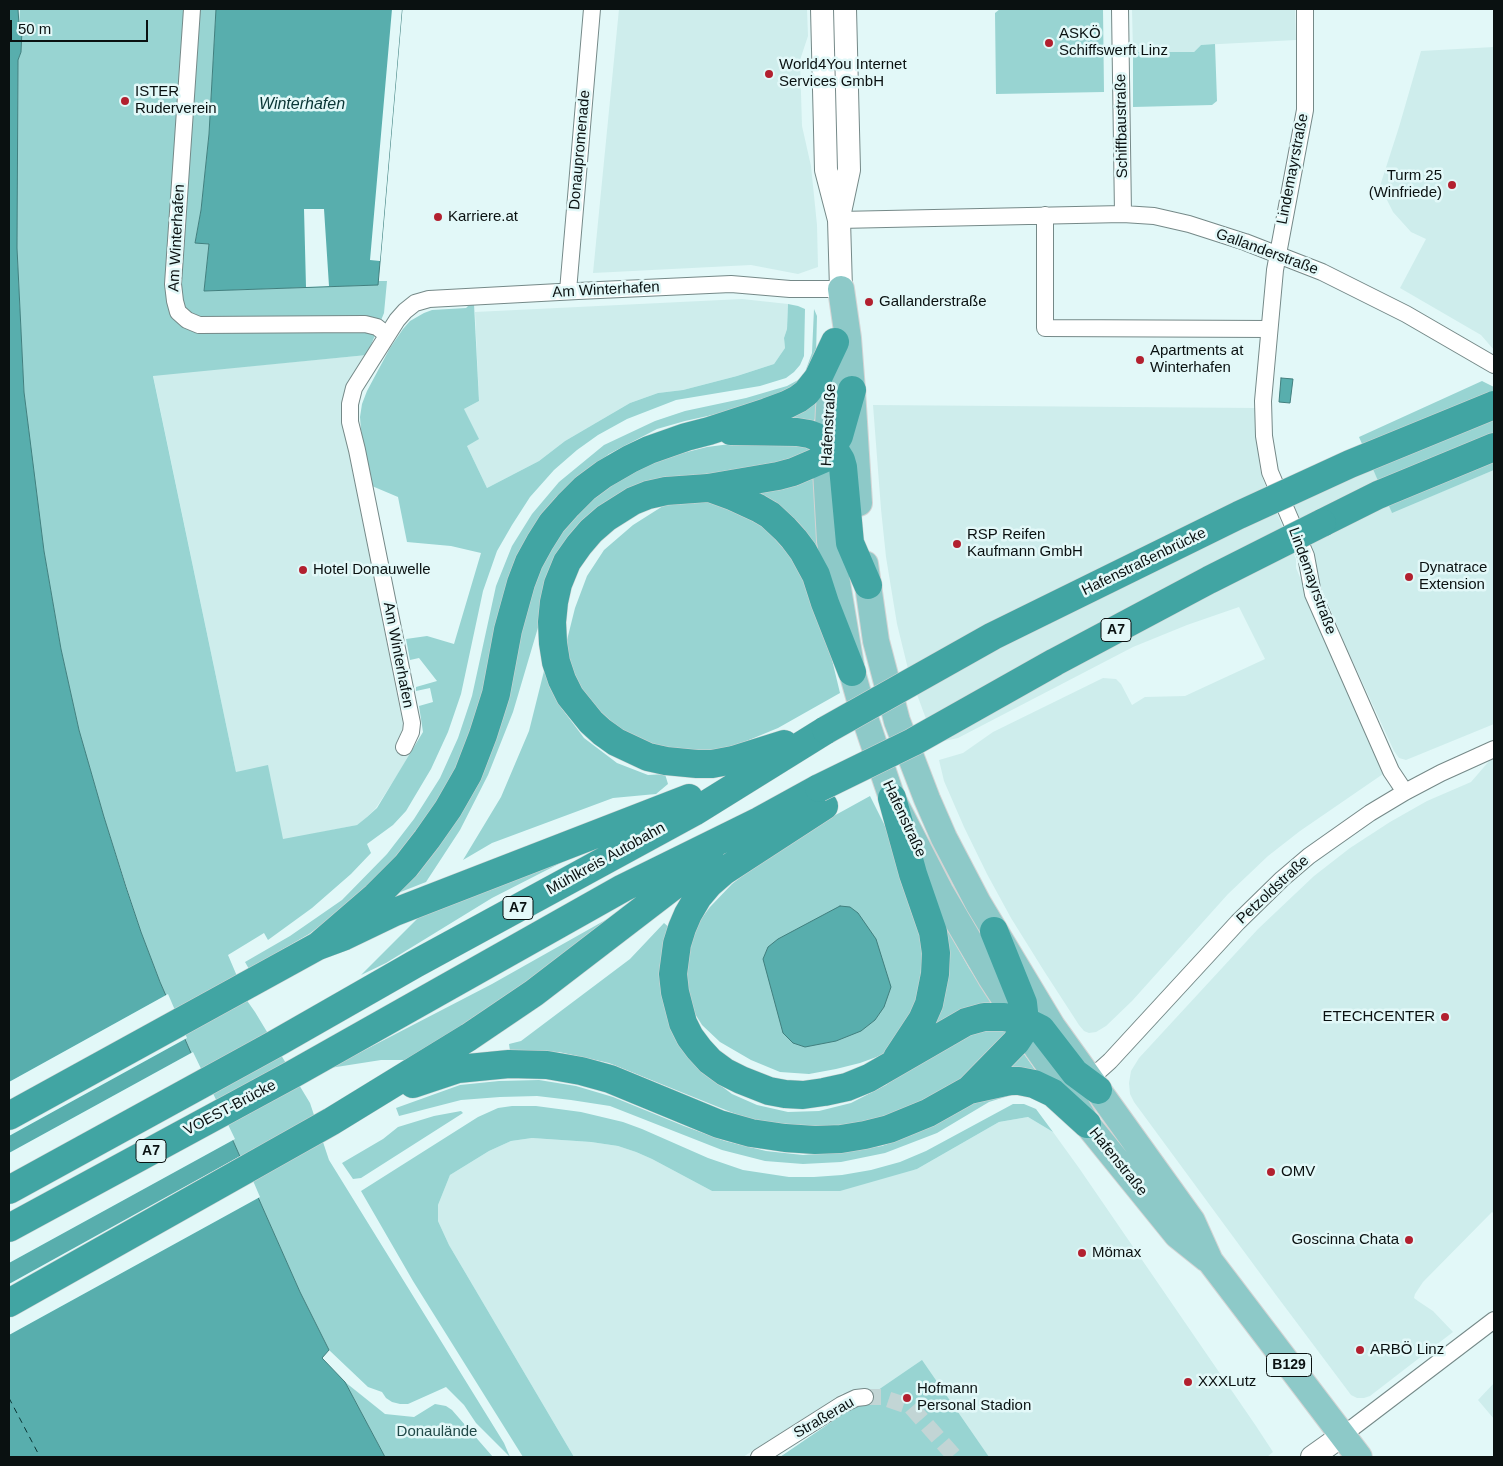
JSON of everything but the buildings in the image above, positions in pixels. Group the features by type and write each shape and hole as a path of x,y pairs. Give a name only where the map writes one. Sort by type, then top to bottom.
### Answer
{"highway":[{"path":"318,946 376,896 406,866 448,808 468,774 496,694 510,622 521,583 529,562 552,523 585,488 624,463 664,444 786,405 806,393 818,378 835,342"},
{"path":"811,737 733,760 712,764 666,761 648,757 631,750 602,732 591,722 570,696 556,662 552,622 554,602 558,584 567,562 578,545 606,518 633,501 666,491 708,488 759,480 794,472 821,460 839,436 852,390"},
{"name":"Hafenstraßenbrücke","path":"811,737 994,636 1239,515 1358,461 1494,405"},
{"path":"709,431 797,432 815,436 829,448 841,460 850,543 868,585"},
{"name":"A7","path":"759,821 822,797 913,742 1064,657 1281,543 1378,495 1494,447"},
{"path":"708,488 758,508 775,520 794,538 804,551 816,575 825,604 852,672"},
{"name":"Mühlkreis Autobahn","path":"9,1190 275,1044 415,964 694,812 811,737"},
{"path":"9,1116 318,946 447,891 760,770"},
{"path":"822,797 709,884 698,898 682,928 673,974 675,992 683,1023 690,1038 699,1050 725,1072 742,1080 785,1094 803,1095 847,1087 869,1078 966,1022 996,1016 1041,1029 1075,1073 1094,1084"},
{"path":"892,798 933,932 936,953 935,974 929,1004 922,1020 893,1064"},
{"path":"9,1303 332,1121 469,1037 534,992 759,821"},
{"name":"VOEST-Brücke","path":"9,1228 293,1074 623,888 759,821"},
{"path":"332,1121 373,1101 458,1069 509,1064 547,1065 581,1071 638,1090 719,1124 751,1133 785,1138 841,1139 865,1135 928,1113 969,1090 1016,1042 1025,1011 1020,992 994,931"},
{"path":"969,1090 1010,1081 1034,1084 1053,1094 1087,1124"}],"main road":[{"name":"Hafenstraße","path":"822,9 826,170 838,220 840,290 835,342 827,496 830,541 852,672 874,748 892,798 916,847 1000,995 1022,1023 1087,1124 1177,1235 1210,1261"},
{"name":"Hafenstraße","path":"838,220 849,170 845,9"},
{"name":"Hafenstraße","path":"840,290 848,338 859,499 868,585 878,650 903,737 944,838 994,931 1052,1026 1192,1221 1210,1261 1352,1447"},
{"path":"1312,1457 1352,1447"}],"street":[{"name":"Am Winterhafen","path":"192,9 173,284 174,301 178,312 186,320 199,325 365,324 387,335"},
{"name":"Donaupromenade","path":"568,291 592,9"},
{"name":"Schiffbaustraße","path":"1120,9 1123,214"},
{"name":"Lindemayrstraße","path":"1305,9 1306,100 1304,120 1277,254 1269,329 1262,417 1267,457 1270,472 1306,556 1314,594 1391,770 1405,792"},
{"name":"Gallanderstraße","path":"838,220 1123,214 1154,216 1189,224 1277,254 1322,272 1406,314 1494,365"},
{"path":"1045,215 1045,328 1269,329"},
{"name":"Am Winterhafen","path":"404,747 411,732 412,723 350,422 350,404 354,388 387,335 405,311 415,303 429,299 568,291 731,284 790,289 840,290"},
{"name":"Petzoldstraße","path":"1094,1084 1110,1061 1233,926 1282,879 1340,833 1405,792 1494,749"},
{"path":"1352,1447 1494,1320"},
{"name":"Straßerau","path":"759,1457 841,1404 856,1398 865,1397"}],"shaded area":[{"path":"619,9 807,9 808,36 800,60 802,126 811,166 817,225 818,267 798,274 751,265 593,273"},
{"path":"1132,9 1295,9 1296,40 1201,45 1194,52 1133,52"},
{"path":"1494,47 1494,350 1481,335 1400,288 1426,239 1411,232 1393,212 1380,186 1421,51"},
{"path":"742,299 788,304 787,329 784,338 785,348 774,364 683,390 658,393 630,403 565,441 539,461 487,488 467,446 464,409 479,401 475,312"},
{"path":"367,355 344,428 403,725 398,740 414,749 376,808 357,825 283,840 236,772 153,375"},
{"path":"873,405 1256,408 1256,431 1260,469 1264,482 1296,559 1296,568 1383,774 1300,831 1268,856 1228,894 1132,1001 1106,1026 1096,1032 1089,1033 1084,1031 1079,1025 1011,918 964,827 944,781 939,760 963,753 993,732 1103,678 1116,679 1121,684 1132,705 1145,697 1185,696 1265,659 1239,607 1187,625 1133,647 958,738 935,743 909,673 897,624 886,557"},
{"path":"1364,447 1392,512 1494,470 1494,724 1406,760 1399,758 1394,751 1347,649 1281,483"},
{"path":"1494,759 1494,1214 1492,1212 1423,1282 1415,1294 1414,1298 1433,1311 1453,1332 1370,1396 1357,1398 1351,1395 1134,1102 1130,1094 1131,1071 1139,1058 1258,929 1314,876 1350,848 1390,822 1427,801 1471,782 1490,760"},
{"path":"1028,1117 1053,1132 1079,1168 1273,1452 1267,1457 956,1457 853,1407 843,1393 743,1457 574,1457 449,1245 438,1221 438,1205 450,1175 489,1151 511,1141 532,1138 618,1146 652,1159 712,1191 917,1169 999,1122"},
{"path":"1494,1383 1494,1419 1478,1400"}],"green space":[{"path":"20,9 216,9 209,134 201,210 195,242 209,244 204,291 378,285 378,281 387,281 384,313 367,355 153,376 236,772 268,765 283,839 357,825 377,808 423,732 419,706 433,702 430,688 416,691 416,687 437,681 419,658 410,660 406,639 427,636 454,644 481,553 451,546 407,542 398,497 372,486 361,430 362,404 390,348 410,321 432,310 466,308 471,303 474,304 479,401 464,409 479,439 467,446 487,488 539,461 565,441 630,403 658,393 683,390 774,364 785,348 784,338 787,329 788,304 805,309 804,356 800,365 786,378 760,386 676,400 627,419 598,435 554,470 530,497 497,551 483,591 461,694 448,732 431,769 406,811 393,825 367,844 371,853 351,874 312,908 268,940 264,933 228,955 248,1002 310,1103 329,1160 504,1443 510,1457 476,1423 464,1405 446,1387 408,1404 392,1402 382,1392 368,1387 329,1350 300,1292 234,1143 191,1053 160,982 141,932 104,817 79,730 61,649 44,551 34,476 24,392 17,248 18,60 21,52 22,30 19,25"},
{"name":"ASKÖ Schiffswerft Linz","path":"1000,9 1103,9 1104,92 996,94 995,13"},
{"path":"1215,44 1217,101 1212,105 1133,107 1133,52 1194,52 1201,45"},
{"path":"814,309 817,316 814,367 790,394 744,408 657,429 609,454 565,489 483,699 470,743 423,829 362,895 309,934 249,969 245,962 290,936 342,900 387,854 414,819 440,778 458,738 472,696 496,586 512,546 532,514 559,482 604,445 655,421 685,411 746,398 787,386 798,380 805,372 812,353"},
{"path":"1482,381 1494,387 1494,470 1392,513 1359,437"},
{"path":"819,399 815,419 812,423 776,424"},
{"path":"769,439 813,446 813,455 794,463 707,475 558,560 513,712 488,775 460,830 426,882 393,895 429,856 532,585 549,547 573,514 608,485 655,460 707,447"},
{"path":"813,473 824,575 735,489"},
{"path":"694,495 732,504 791,543 821,614 840,693 778,728 732,747 703,753 650,747 596,718 567,666 567,640 575,608 587,576 604,550 633,525 663,506"},
{"path":"545,667 560,706 584,738 617,763 648,775 665,774 668,784 656,794 613,798 492,843 463,860 501,797 529,731"},
{"path":"870,796 888,832 921,912 928,984 898,1045 882,1055 860,1063 809,1074 780,1072 751,1060 720,1042 702,1025 692,1009 687,986 690,944 698,923 732,884 755,866 821,823"},
{"path":"586,850 492,898 386,963 361,975 430,906"},
{"path":"625,909 536,980 405,1060 381,1060 330,1068 492,984"},
{"path":"942,920 969,968 990,1000 990,1003 988,1006 930,1031"},
{"path":"664,923 671,929 708,1076 732,1094 757,1105 788,1112 819,1111 851,1103 886,1085 940,1045 998,1024 1011,1035 970,1076 893,1115 860,1123 816,1128 781,1125 748,1119 609,1063 559,1052 510,1051 509,1044 521,1041 630,959"},
{"path":"1019,1047 1038,1074 1005,1066"},
{"path":"539,1080 576,1086 613,1097 725,1141 766,1151 803,1155 882,1146 923,1130 990,1092 1023,1094 989,1102 937,1133 885,1153 841,1162 803,1164 765,1161 722,1150 610,1106 571,1100 537,1096 461,1100 399,1116 396,1108 460,1085 499,1081"},
{"path":"1013,1104 1024,1104 1036,1109 1053,1132 1028,1117 999,1122 917,1169 840,1191 712,1191 652,1159 618,1146 532,1138 511,1141 489,1151 450,1175 438,1205 438,1221 449,1245 574,1457 523,1457 413,1281 361,1191 478,1117 498,1108 512,1106 536,1106 581,1112 623,1122 708,1158 743,1170 789,1177 814,1177 871,1170 900,1162 926,1151"},
{"path":"461,1111 463,1113 361,1178 353,1179 342,1163 383,1139 398,1127 434,1116"},
{"name":"Hofmann Personal Stadion","path":"922,1360 989,1457 780,1457"},
{"name":"Donaulände","path":"345,1382 385,1414 414,1417 435,1404 446,1406 452,1410 493,1457 385,1457"}],"water":[{"path":"9,9 18,9 19,25 22,30 21,52 18,60 17,248 24,392 44,551 61,649 79,730 126,887 160,982 300,1292 329,1350 322,1358 345,1382 385,1457 9,1457"},
{"name":"Winterhafen","path":"216,9 402,9 378,285 204,291 209,244 195,243 201,210 209,134"},
{"path":"1281,378 1293,379 1290,403 1279,402"},
{"path":"840,906 850,907 858,913 876,939 891,987 884,1007 875,1020 861,1031 836,1041 805,1047 793,1043 783,1033 763,959 768,947 778,939"}],"pier":[{"path":"392,9 402,9 380,261 370,260"},
{"path":"304,209 324,209 329,286 306,287"},
{"path":"168,994 187,1038 9,1136 9,1082"},
{"path":"193,1052 235,1139 9,1263 9,1153"},
{"path":"242,1155 260,1197 9,1335 9,1284"}],"ferry route":[{"path":"9,1398 40,1457"}],"tunnel":[{"path":"865,1397 881,1397 911,1407 955,1457"}],"place":[{"name":"ASKÖ Schiffswerft Linz","path":"1049,43"},
{"name":"World4You Internet Services GmbH","path":"769,74"},
{"name":"ISTER Ruderverein","path":"125,101"},
{"name":"Turm 25 (Winfriede)","path":"1452,185"},
{"name":"Karriere.at","path":"438,217"},
{"name":"Gallanderstraße","path":"869,302"},
{"name":"Apartments at Winterhafen","path":"1140,360"},
{"name":"RSP Reifen Kaufmann GmbH","path":"957,544"},
{"name":"Hotel Donauwelle","path":"303,570"},
{"name":"Dynatrace Extension","path":"1409,577"},
{"name":"ETECHCENTER","path":"1445,1017"},
{"name":"OMV","path":"1271,1172"},
{"name":"Goscinna Chata","path":"1409,1240"},
{"name":"Mömax","path":"1082,1253"},
{"name":"ARBÖ Linz","path":"1360,1350"},
{"name":"XXXLutz","path":"1188,1382"},
{"name":"Hofmann Personal Stadion","path":"907,1398"}]}
